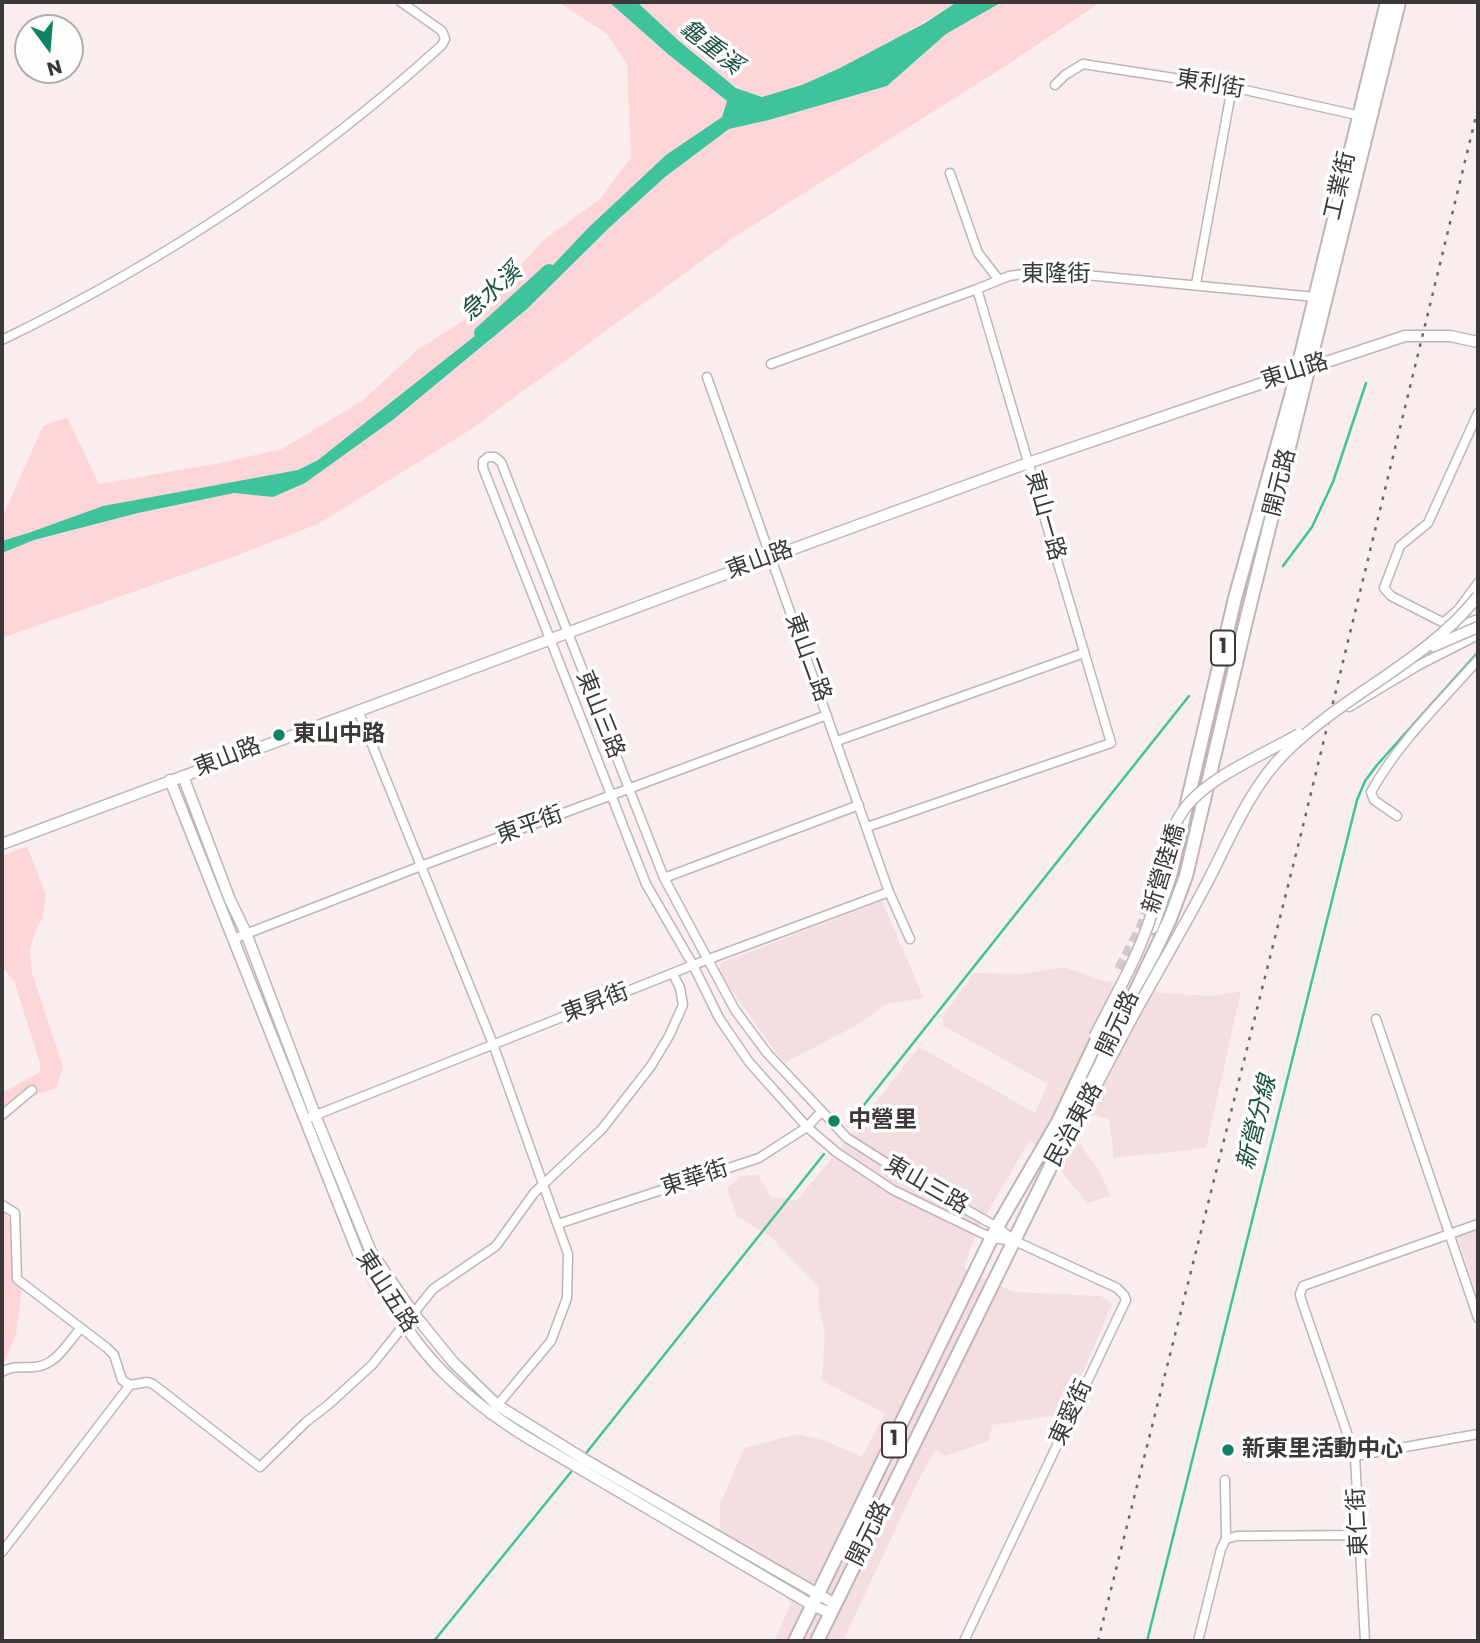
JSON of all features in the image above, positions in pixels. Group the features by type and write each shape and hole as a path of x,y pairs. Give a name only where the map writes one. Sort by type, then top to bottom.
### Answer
{"main road":[{"name":"工業街","path":"1310,367 1387,2"},
{"name":"工業街","path":"1297,371 1364,117 1399,2"},
{"name":"開元路","path":"817,1641 1015,1241 1170,919 1186,876 1310,367"},
{"name":"開元路","path":"795,1641 995,1233 1058,1122 1153,925 1170,876 1235,598 1297,371"}],"street":[{"path":"2,340 65,309 161,254 225,213 293,165 401,81 442,45 445,39 442,31 401,2"},
{"name":"東利街","path":"1055,85 1083,64 1232,87 1364,117"},
{"path":"1196,284 1232,87"},
{"path":"950,173 978,253 999,280"},
{"name":"東隆街","path":"771,363 1009,276 1044,271 1315,297"},
{"name":"東山一路","path":"867,827 1111,743 976,289"},
{"name":"東山路","path":"2,844 566,632 1028,463 1297,371 1405,336 1450,336 1478,342"},
{"name":"東山二路","path":"707,377 889,892 910,939"},
{"path":"1478,413 1428,523 1400,546 1384,588 1391,596 1454,628 1478,634"},
{"name":"東山三路","path":"995,1233 847,1138 766,1053 735,1010 664,878 500,462 495,457 488,457 483,461 482,468 646,884 693,965 719,1018 749,1062 807,1127 836,1152 893,1189 995,1233 1015,1241"},
{"path":"1444,622 1458,610 1478,583"},
{"name":"新營陸橋","path":"1133,1014 1187,920 1258,785 1285,753 1318,724 1442,635 1478,596"},
{"path":"1454,628 1478,619"},
{"name":"新營陸橋","path":"1409,659 1478,626"},
{"path":"1349,707 1478,634"},
{"path":"837,741 1084,653"},
{"path":"1397,816 1374,800 1371,792 1401,748 1478,660"},
{"path":"358,710 493,1044 568,1254 567,1298 551,1341 490,1414"},
{"name":"東平街","path":"233,939 827,715"},
{"name":"新營陸橋","path":"1095,1036 1134,959 1151,918 1164,856 1183,811 1199,793 1214,782 1318,724"},
{"name":"東山五路","path":"183,776 371,1252 414,1314 453,1362 497,1405 815,1599"},
{"name":"東山五路","path":"170,780 360,1258 441,1370 490,1414 580,1471 833,1609"},
{"path":"664,878 859,805"},
{"path":"1203,902 1205,882"},
{"name":"東昇街","path":"303,1120 693,965 889,892"},
{"path":"2,1205 15,1213 17,1279 114,1355 122,1380 131,1385 147,1382 153,1384 260,1467 306,1422 372,1365 433,1289 496,1246 518,1212 603,1129 651,1066 682,1005 680,988 673,974"},
{"name":"民治東路","path":"1035,1198 1133,1014"},
{"path":"1376,1019 1478,1318"},
{"name":"開元路","path":"1017,1192 1095,1036"},
{"path":"2,1115 32,1090"},
{"name":"東華街","path":"558,1224 759,1158 807,1127 821,1112"},
{"path":"1449,1235 1478,1224"},
{"name":"東仁街","path":"1365,1641 1355,1456 1300,1294 1303,1286 1449,1235"},
{"name":"東愛街","path":"964,1641 1126,1300 1117,1288 1015,1241"},
{"path":"2,1372 9,1367 50,1363 81,1328"},
{"path":"2,1552 131,1385"},
{"path":"1355,1456 1478,1434"},
{"path":"1198,1641 1221,1549 1226,1539 1225,1480"},
{"path":"1226,1539 1237,1536 1360,1535"}],"shaded area":[{"path":"558,2 609,2 727,101 722,117 666,155 588,228 519,301 318,460 299,470 2,541 2,513 43,426 67,417 99,484 220,463 282,449 362,401 416,351 475,313 545,239 601,198 631,157 627,64 607,34"},
{"path":"609,2 637,2 736,88 762,97 802,85 840,68 925,23 957,2 1002,2 946,34 887,86 729,129 665,177 527,309 394,419 305,483 273,497 234,493 138,513 34,540 2,553 2,541 103,506 298,470 318,460 519,301 588,228 666,155 722,117 727,101"},
{"path":"637,2 957,2 827,74 776,95 760,96 746,91 713,70"},
{"path":"1002,2 1101,2 1004,67 736,236 467,432 318,524 233,557 2,638 2,553 34,540 138,513 234,493 273,497 394,419 527,309 665,177 729,129 887,86 946,34"},
{"path":"27,846 46,895 42,919 35,931 30,952 32,973 63,1067 56,1088 25,1099 2,1121 2,1093 40,1072 40,1063 14,981 2,967 2,856"},
{"path":"882,901 924,998 886,1004 859,1024 784,1063 718,972 721,963"},
{"path":"1064,967 1097,979 1164,993 1212,996 1241,991 1206,1148 1114,1158 1109,1119 1094,1115 1080,1125 1078,1141 1102,1176 1110,1196 1087,1203 1058,1167 1030,1140 977,1230 964,1268 1013,1292 1101,1296 1112,1304 1065,1414 992,1425 989,1441 945,1456 936,1450 920,1477 843,1641 774,1641 791,1603 774,1585 773,1573 719,1544 720,1505 744,1448 798,1434 826,1441 862,1457 885,1413 822,1381 825,1333 818,1304 819,1288 770,1236 737,1216 727,1188 740,1176 758,1175 771,1197 796,1201 919,1047 1035,1113 1048,1084 942,1025 944,1014 974,973 1021,974"},
{"path":"2,1204 17,1239 22,1289 16,1334 2,1367"},
{"path":"1478,1229 1478,1298 1457,1236"}],"waterway":[{"name":"急水溪","path":"481,333 549,271"},
{"path":"1283,566 1312,527 1333,482 1366,383"},
{"name":"新營分線","path":"1147,1641 1357,800 1365,781 1377,765 1478,652"},
{"path":"848,1125 1189,696"},
{"path":"587,1452 824,1154"},
{"path":"434,1641 571,1472"}],"tunnel":[{"path":"1429,657 1457,639"},
{"path":"1119,969 1142,925 1153,891"}],"railway":[{"path":"1098,1641 1301,834 1478,108"}],"place":[{"name":"東山中路","path":"279,735"},
{"name":"中營里","path":"834,1121"},
{"name":"新東里活動中心","path":"1228,1450"}],"water label":[{"name":"龜重溪","path":"710,48"}]}
